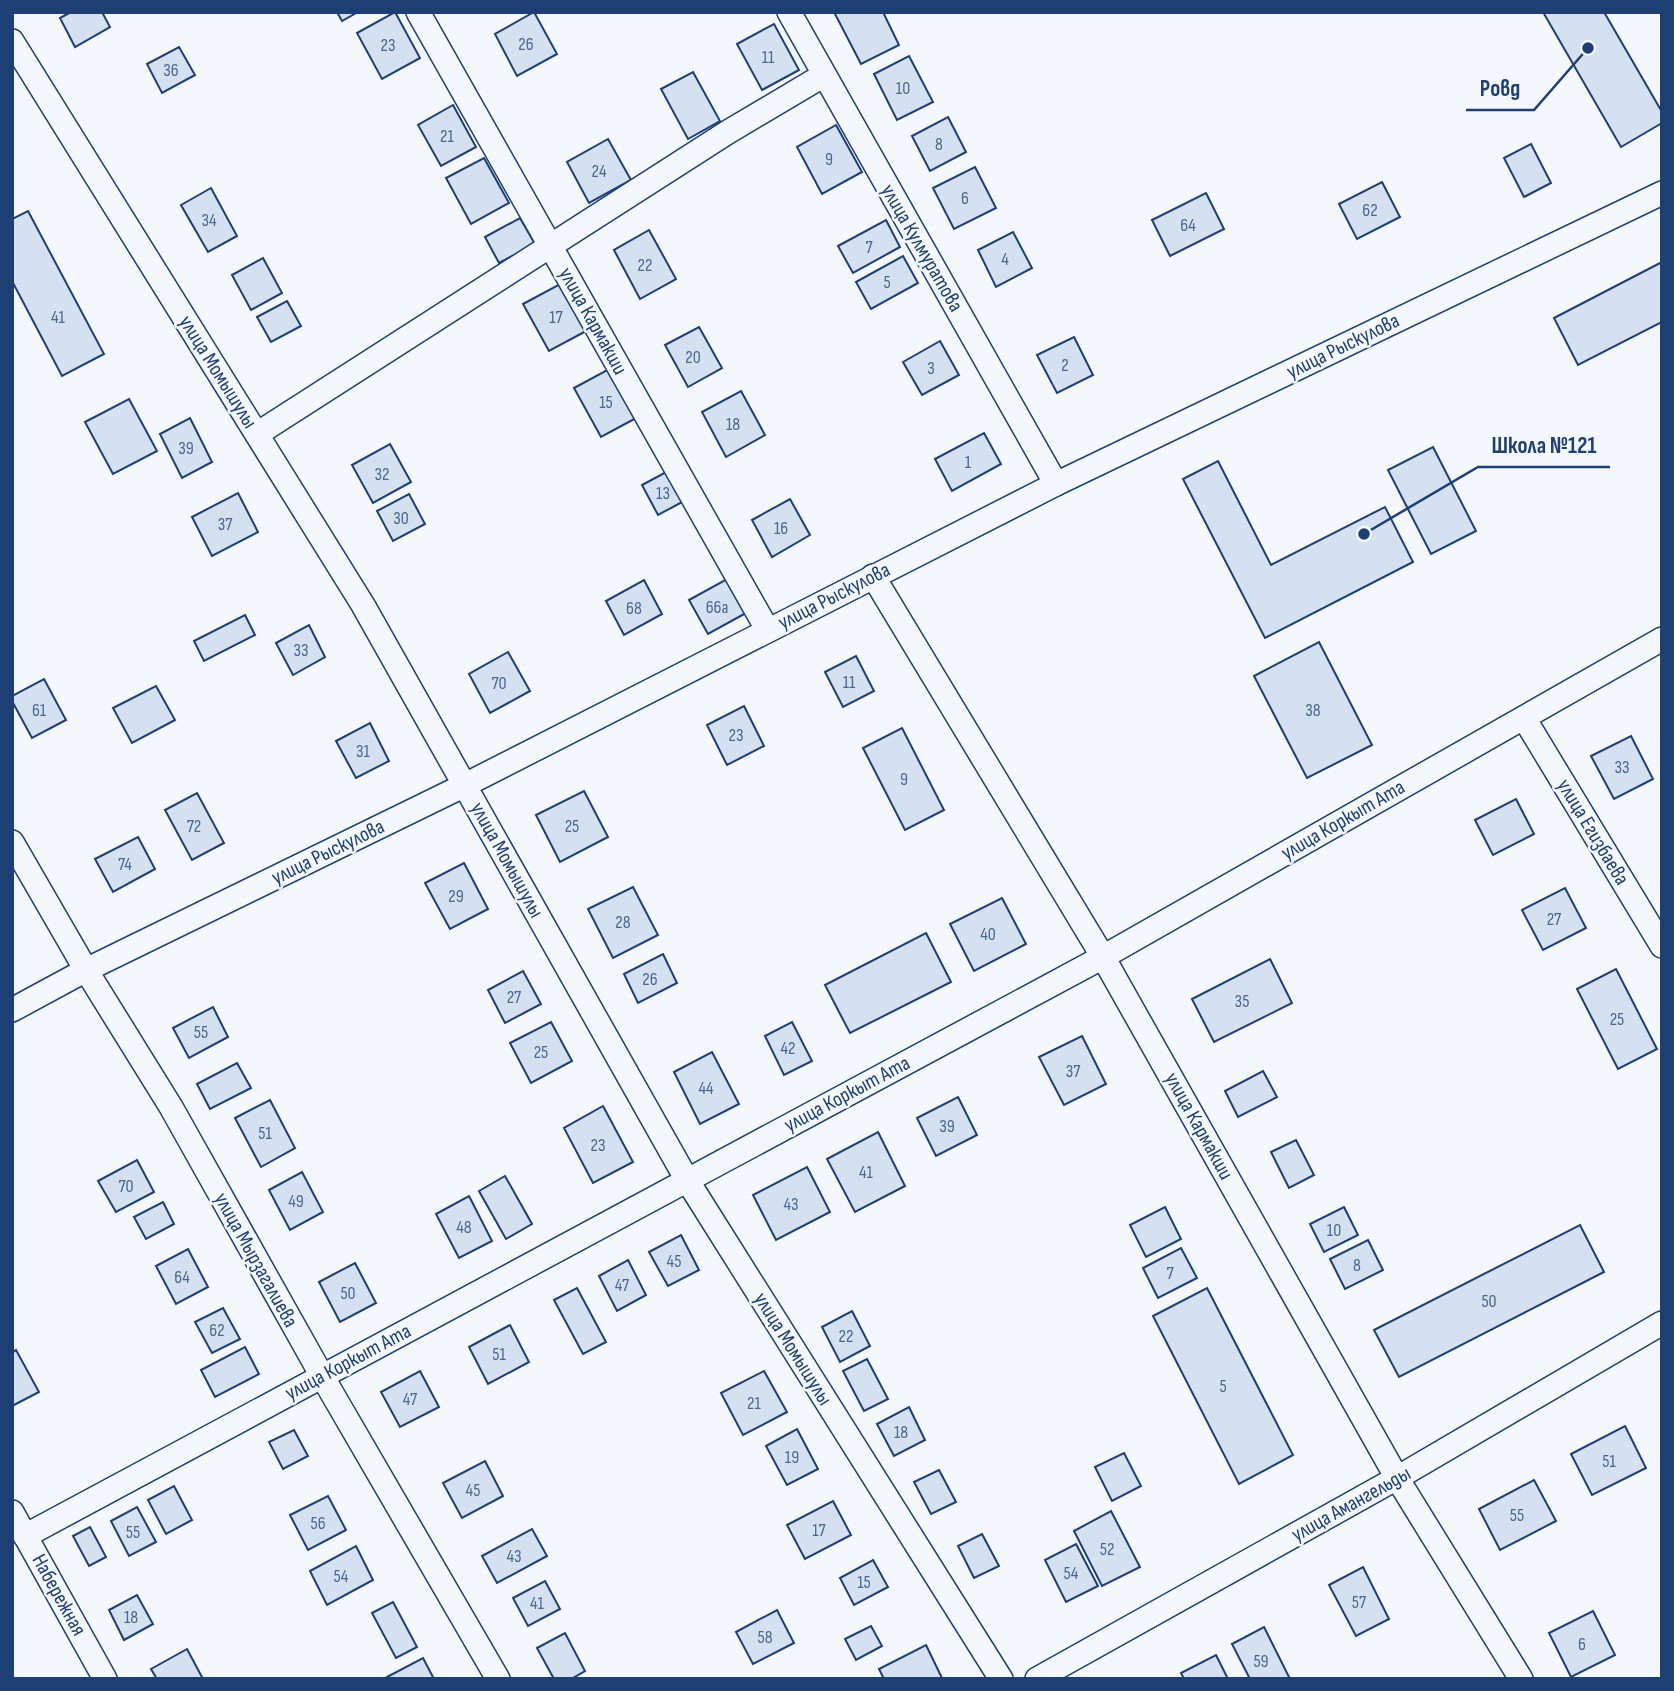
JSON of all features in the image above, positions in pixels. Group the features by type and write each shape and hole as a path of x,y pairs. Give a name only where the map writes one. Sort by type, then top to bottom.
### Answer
{"street":[{"name":"улица Кармакши","path":"418,12 767,629"},
{"name":"улица Кулмуратова","path":"789,12 1056,484"},
{"name":"улица Момышулы","path":"12,41 363,605 687,1180 1001,1679"},
{"path":"257,434 728,132 824,75"},
{"name":"улица Рыскулова","path":"12,1010 86,970 465,785 1056,484 1662,193"},
{"name":"улица Кармакши","path":"873,576 1103,957 1397,1478 1521,1679"},
{"name":"улица Коркыт Ата","path":"25,1536 1103,957 1662,639"},
{"name":"улица Егизбаева","path":"1524,718 1662,946"},
{"name":"улица Мырзагалиева","path":"12,842 86,970 171,1107 322,1376 498,1679"},
{"name":"улица Амангельды","path":"1037,1679 1397,1478 1662,1323"},
{"name":"Набережная","path":"12,1512 105,1679"}],"building":[{"path":"71,12 102,12 110,27 75,47 60,18"},
{"path":"337,12 358,12 342,21"},
{"path":"395,12 420,58 382,79 357,33"},
{"path":"534,12 557,54 517,76 495,34"},
{"path":"834,12 883,12 899,45 861,64"},
{"path":"1543,12 1604,12 1662,112 1662,123 1621,147"},
{"path":"774,24 799,70 762,90 737,44"},
{"path":"179,47 195,75 162,93 147,64"},
{"path":"909,56 933,102 897,120 874,74"},
{"path":"693,72 720,121 688,139 661,89"},
{"path":"453,105 476,147 441,166 418,125"},
{"path":"948,117 966,152 930,171 912,136"},
{"path":"836,125 862,172 822,194 797,147"},
{"path":"608,139 631,180 589,203 567,162"},
{"path":"1531,144 1551,183 1524,197 1504,158"},
{"path":"484,158 509,203 471,224 446,178"},
{"path":"975,167 996,208 954,229 933,188"},
{"path":"1382,182 1400,217 1357,239 1339,204"},
{"path":"211,188 237,236 208,252 181,205"},
{"path":"1206,193 1224,229 1170,256 1152,220"},
{"path":"28,211 104,354 62,376 12,281 12,219"},
{"path":"520,218 535,244 499,263 485,237"},
{"path":"886,220 900,247 853,273 838,246"},
{"path":"649,230 676,279 640,299 614,250"},
{"path":"1013,232 1032,268 996,287 978,250"},
{"path":"903,256 918,283 871,309 856,282"},
{"path":"263,258 282,293 251,310 232,275"},
{"path":"1662,262 1662,322 1578,365 1554,318"},
{"path":"562,283 588,330 549,351 523,304"},
{"path":"287,301 301,326 271,342 257,317"},
{"path":"699,327 722,368 688,387 665,345"},
{"path":"1074,337 1093,375 1057,393 1037,355"},
{"path":"940,341 959,375 922,395 903,362"},
{"path":"611,368 638,417 601,437 574,388"},
{"path":"741,391 765,435 726,457 702,412"},
{"path":"129,399 157,451 113,474 85,422"},
{"path":"190,418 212,462 182,478 160,434"},
{"path":"984,433 1001,464 952,491 935,459"},
{"path":"390,444 411,482 373,503 352,465"},
{"path":"1433,447 1476,531 1431,554 1388,470"},
{"path":"1218,461 1271,565 1385,507 1413,562 1265,638 1183,479"},
{"path":"668,471 684,501 658,515 642,485"},
{"path":"238,493 258,532 212,556 192,517"},
{"path":"409,494 425,524 393,541 377,511"},
{"path":"790,499 810,535 772,557 752,520"},
{"path":"727,579 746,613 708,634 689,600"},
{"path":"644,580 662,614 624,635 606,601"},
{"path":"245,615 255,635 204,661 194,641"},
{"path":"309,625 325,657 293,675 276,643"},
{"path":"1319,642 1372,745 1307,778 1254,676"},
{"path":"508,652 530,691 490,713 469,674"},
{"path":"856,656 874,691 843,707 825,672"},
{"path":"44,679 66,720 32,738 12,701 12,696"},
{"path":"156,686 175,720 132,743 113,708"},
{"path":"744,706 764,746 727,765 707,725"},
{"path":"370,723 389,761 356,778 336,741"},
{"path":"902,728 944,810 905,830 863,748"},
{"path":"1631,736 1653,779 1614,799 1591,756"},
{"path":"584,791 608,837 560,862 536,815"},
{"path":"197,793 224,843 192,860 165,810"},
{"path":"1516,799 1534,834 1493,855 1475,820"},
{"path":"138,837 155,869 113,892 95,859"},
{"path":"464,863 488,909 450,929 425,883"},
{"path":"633,887 658,935 613,958 588,909"},
{"path":"1565,888 1586,928 1543,950 1522,910"},
{"path":"1002,898 1026,944 974,971 950,924"},
{"path":"926,933 951,982 850,1033 825,985"},
{"path":"663,954 677,983 638,1003 624,974"},
{"path":"1270,959 1292,1003 1214,1042 1192,999"},
{"path":"1616,969 1657,1049 1618,1069 1577,989"},
{"path":"523,971 541,1004 505,1023 488,990"},
{"path":"213,1007 228,1037 189,1058 173,1028"},
{"path":"551,1022 572,1061 531,1083 510,1043"},
{"path":"792,1022 812,1061 784,1075 765,1036"},
{"path":"1082,1036 1106,1084 1064,1105 1039,1057"},
{"path":"712,1052 739,1104 700,1124 674,1072"},
{"path":"237,1063 251,1088 210,1109 197,1084"},
{"path":"1263,1071 1277,1097 1238,1117 1225,1091"},
{"path":"958,1097 977,1135 936,1156 917,1118"},
{"path":"270,1100 295,1148 261,1167 235,1118"},
{"path":"603,1106 633,1162 593,1183 564,1128"},
{"path":"878,1132 905,1186 855,1212 827,1159"},
{"path":"1296,1140 1314,1175 1289,1188 1271,1152"},
{"path":"137,1160 154,1192 116,1212 98,1181"},
{"path":"807,1167 830,1212 776,1240 753,1195"},
{"path":"302,1172 323,1212 290,1230 269,1190"},
{"path":"505,1176 532,1224 506,1239 479,1191"},
{"path":"469,1196 492,1241 459,1258 436,1214"},
{"path":"163,1202 174,1224 146,1239 134,1217"},
{"path":"1165,1207 1181,1239 1146,1257 1130,1225"},
{"path":"1344,1207 1358,1235 1324,1252 1310,1224"},
{"path":"1580,1225 1604,1272 1399,1377 1374,1330"},
{"path":"681,1235 699,1270 668,1286 649,1252"},
{"path":"1368,1240 1383,1270 1345,1289 1330,1259"},
{"path":"1181,1248 1197,1278 1158,1298 1143,1268"},
{"path":"188,1249 208,1287 176,1304 156,1266"},
{"path":"628,1260 646,1295 617,1311 599,1276"},
{"path":"355,1263 376,1303 340,1322 319,1282"},
{"path":"577,1288 606,1342 583,1354 554,1300"},
{"path":"1207,1288 1293,1455 1239,1484 1153,1316"},
{"path":"223,1308 240,1339 212,1353 195,1322"},
{"path":"852,1311 870,1346 840,1362 822,1327"},
{"path":"510,1325 529,1362 488,1384 469,1347"},
{"path":"245,1347 259,1374 215,1397 201,1370"},
{"path":"16,1350 39,1392 12,1406 12,1353"},
{"path":"867,1359 888,1399 864,1411 843,1371"},
{"path":"420,1371 439,1407 400,1427 381,1392"},
{"path":"764,1371 787,1412 743,1435 721,1393"},
{"path":"909,1407 925,1440 894,1456 877,1424"},
{"path":"1625,1426 1646,1468 1592,1495 1571,1454"},
{"path":"797,1429 818,1469 787,1485 766,1446"},
{"path":"294,1430 308,1456 283,1469 269,1442"},
{"path":"1124,1453 1141,1486 1112,1501 1095,1467"},
{"path":"485,1461 503,1496 462,1518 443,1483"},
{"path":"939,1470 956,1502 931,1514 914,1482"},
{"path":"1534,1480 1556,1521 1500,1550 1479,1509"},
{"path":"174,1486 192,1520 166,1534 148,1500"},
{"path":"328,1496 346,1530 308,1550 290,1515"},
{"path":"833,1501 851,1535 805,1559 787,1525"},
{"path":"137,1507 156,1542 129,1556 111,1521"},
{"path":"1111,1511 1140,1567 1102,1586 1074,1531"},
{"path":"90,1527 106,1557 89,1566 73,1536"},
{"path":"532,1529 547,1556 497,1583 482,1556"},
{"path":"982,1534 999,1566 974,1578 958,1546"},
{"path":"1076,1544 1098,1586 1066,1602 1045,1560"},
{"path":"356,1546 373,1580 327,1605 310,1571"},
{"path":"873,1560 888,1587 854,1605 840,1578"},
{"path":"1363,1567 1389,1619 1356,1636 1329,1585"},
{"path":"545,1581 560,1609 528,1626 513,1598"},
{"path":"137,1595 153,1624 124,1640 109,1610"},
{"path":"393,1602 417,1647 396,1658 372,1613"},
{"path":"777,1610 794,1643 753,1664 736,1632"},
{"path":"1593,1611 1615,1655 1571,1677 1549,1633"},
{"path":"871,1626 882,1646 856,1660 845,1639"},
{"path":"1264,1627 1290,1679 1250,1679 1232,1644"},
{"path":"565,1633 585,1671 571,1679 554,1679 537,1648"},
{"path":"926,1645 942,1678 884,1679 879,1669"},
{"path":"187,1649 203,1679 157,1679 151,1669"},
{"path":"1216,1655 1228,1679 1184,1679 1181,1673"},
{"path":"423,1658 434,1679 388,1679 387,1677"}],"place":[{"name":"Ровд","path":"1588,48"},
{"name":"Школа №121","path":"1364,534"}]}
